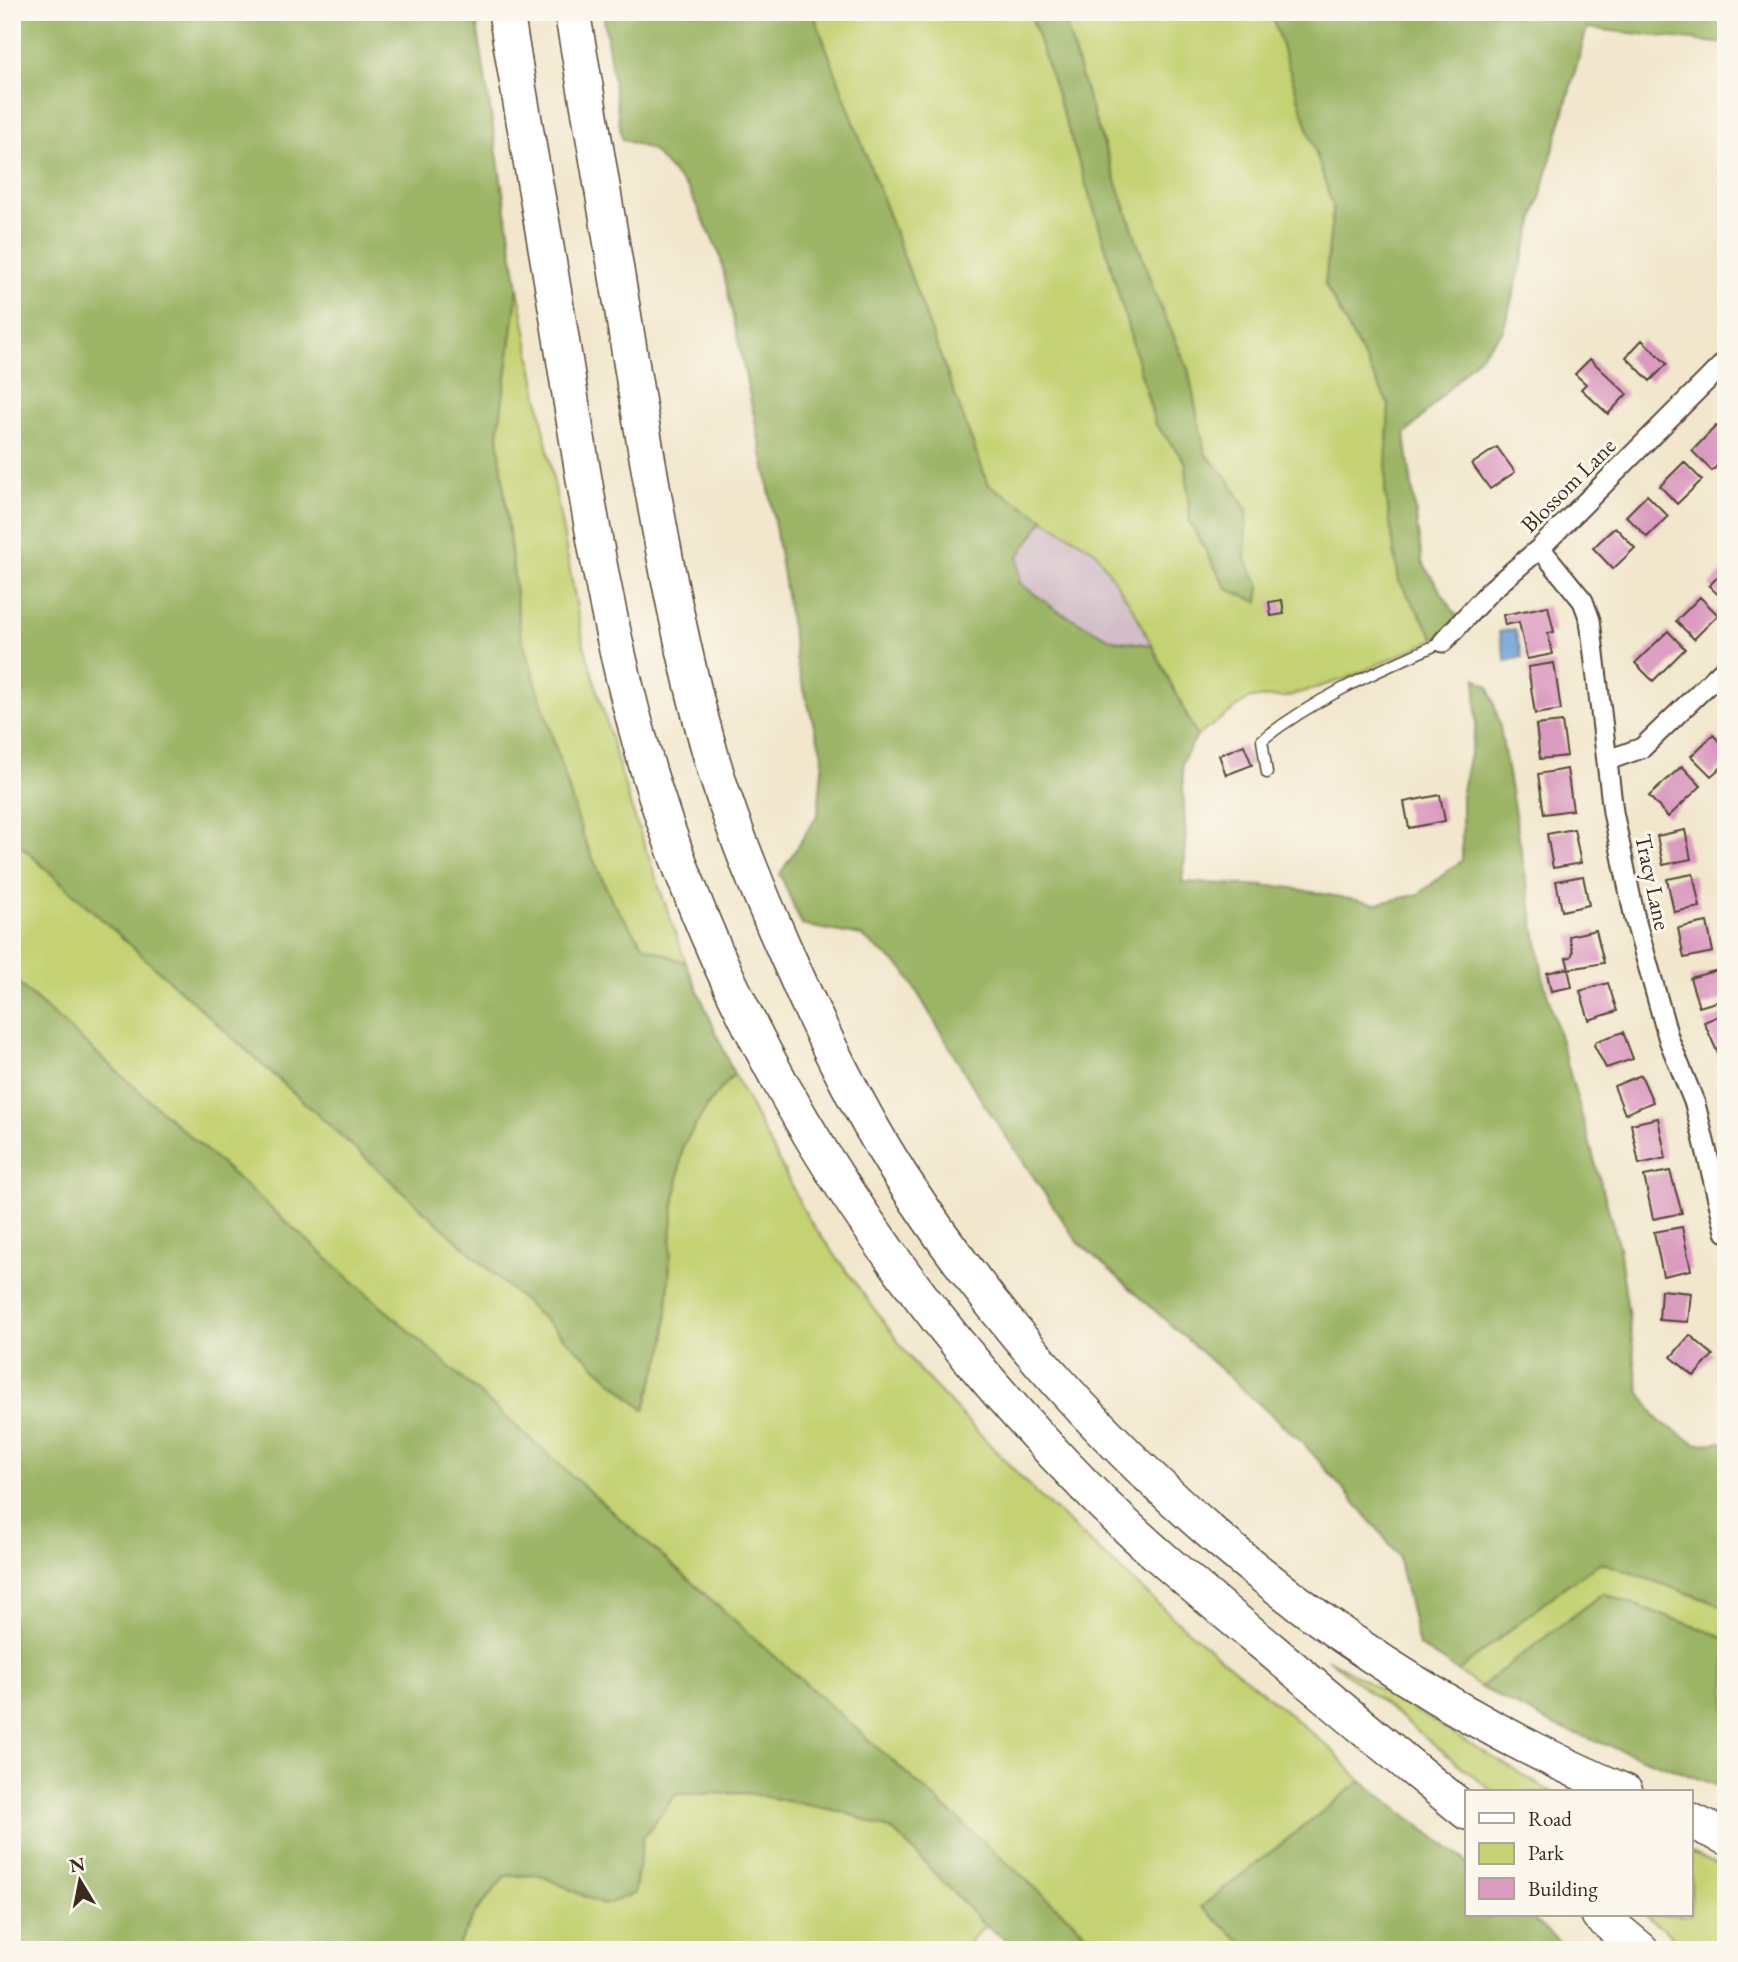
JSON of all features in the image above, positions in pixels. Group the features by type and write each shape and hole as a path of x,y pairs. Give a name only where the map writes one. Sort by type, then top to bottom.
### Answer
{"highway":[{"path":"506,12 578,442 627,689 654,789 692,892 736,998 778,1081 828,1166 885,1253 923,1304 1027,1425 1090,1491 1201,1592 1465,1810"},
{"path":"572,12 678,626 711,758 754,880 810,1009 838,1068 899,1174 1031,1354 1105,1436 1247,1563 1317,1617 1406,1677 1545,1756 1621,1790"},
{"path":"1692,1820 1726,1835"},
{"path":"1598,1916 1623,1950"},
{"path":"1598,1916 1641,1950"}],"street":[{"name":"Blossom Lane","path":"1443,642 1490,591 1539,548 1726,360"},
{"name":"Tracy Lane","path":"1539,548 1583,601 1590,620 1618,837 1645,958 1669,1040 1695,1104 1726,1232"},
{"path":"1608,760 1642,748 1726,667"}],"lane":[{"path":"1267,773 1262,740 1278,727 1354,682 1443,642"}],"shaded area":[{"path":"1044,519 1095,551 1135,612 1152,645 1112,640 1056,610 1020,583 1018,557"}],"green space":[{"path":"12,12 475,12 518,288 498,435 520,632 584,839 613,903 644,946 686,963 734,1074 709,1103 683,1146 673,1212 665,1344 644,1410 12,838"},
{"path":"603,12 813,12 988,484 1044,519 1018,557 1020,583 1056,610 1112,640 1152,645 1197,736 1182,762 1186,849 1182,882 1286,887 1376,904 1419,894 1462,860 1462,790 1476,728 1476,678 1489,687 1499,722 1544,982 1619,1247 1639,1391 1659,1421 1697,1444 1726,1442 1726,1607 1601,1562 1568,1584 1458,1671 1419,1646 1398,1556 1377,1528 1305,1445 1077,1241 980,1098 904,970 862,936 802,925 780,874 818,814 823,757 798,669 767,477 720,255 689,190 652,150 622,139"},
{"path":"813,12 1030,12 1098,221 1155,423 1186,463 1190,523 1227,589 1260,586 1245,559 1246,510 1227,477 1205,454 1188,369 1155,294 1088,99 1062,12 1271,12 1333,207 1325,284 1389,405 1385,491 1399,581 1435,639 1348,678 1286,697 1250,698 1197,736 1135,612 1095,551 988,485"},
{"path":"1030,12 1062,12 1088,99 1155,294 1188,369 1205,454 1227,477 1247,510 1245,559 1260,586 1258,602 1227,589 1190,523 1186,463 1155,423 1098,221"},
{"path":"1271,12 1726,12 1726,44 1587,28 1503,331 1405,435 1422,562 1458,618 1435,639 1399,581 1385,491 1389,405 1325,284 1333,207"},
{"path":"518,288 583,641 630,804 686,963 644,946 613,903 584,839 520,632 498,435"},
{"path":"12,838 644,1410 665,1344 673,1212 683,1146 709,1103 734,1074 808,1218 919,1370 1036,1493 1186,1629 1332,1750 1361,1781 1202,1907 1251,1950 1105,1950 12,978"},
{"path":"12,978 1105,1950 1020,1950 985,1925 894,1831 844,1812 747,1793 676,1794 643,1838 634,1894 603,1905 540,1875 505,1876 476,1912 455,1950 12,1950"},
{"path":"1601,1562 1726,1607 1726,1638 1603,1593 1480,1687 1458,1671 1568,1584"},
{"path":"1603,1593 1726,1638 1726,1789 1558,1727 1480,1687"},
{"path":"1327,1658 1549,1790 1491,1790"},
{"path":"1361,1781 1465,1860 1465,1916 1529,1916 1569,1950 1251,1950 1201,1907"},
{"path":"747,1793 844,1812 894,1831 985,1925 962,1950 455,1950 476,1912 505,1876 540,1875 603,1905 634,1894 643,1838 676,1794"},
{"path":"1692,1853 1726,1869 1726,1950 1689,1950 1646,1916 1692,1916"}],"water":[{"path":"1515,629 1522,657 1506,661 1499,632"}],"building":[{"path":"1642,340 1667,364 1650,381 1626,357"},
{"path":"1590,359 1627,394 1608,414 1581,389 1586,384 1575,374"},
{"path":"1716,426 1726,436 1726,457 1712,471 1692,451"},
{"path":"1497,447 1515,472 1490,489 1472,464"},
{"path":"1684,462 1702,480 1677,504 1660,486"},
{"path":"1647,495 1668,516 1647,537 1626,516"},
{"path":"1615,527 1635,548 1613,569 1593,548"},
{"path":"1723,571 1726,574 1726,602 1709,586"},
{"path":"1700,597 1718,615 1694,639 1676,621"},
{"path":"1282,600 1284,614 1271,616 1269,602"},
{"path":"1548,606 1554,632 1548,633 1553,654 1527,659 1519,622 1505,625 1503,615"},
{"path":"1668,631 1685,649 1653,681 1635,663"},
{"path":"1554,663 1561,710 1535,714 1528,667"},
{"path":"1562,722 1567,756 1540,759 1536,725"},
{"path":"1713,735 1726,748 1726,763 1711,776 1691,756"},
{"path":"1244,745 1252,765 1226,775 1219,755"},
{"path":"1682,766 1701,786 1668,817 1649,796"},
{"path":"1567,769 1573,810 1544,814 1538,774"},
{"path":"1440,795 1445,821 1409,828 1404,802"},
{"path":"1574,829 1581,863 1553,868 1547,834"},
{"path":"1685,830 1691,859 1663,865 1657,836"},
{"path":"1693,874 1700,907 1674,912 1667,879"},
{"path":"1583,876 1589,905 1562,911 1556,881"},
{"path":"1707,922 1713,952 1684,958 1678,928"},
{"path":"1596,930 1604,963 1569,969 1566,958 1571,957 1573,952 1569,936"},
{"path":"1568,968 1572,987 1551,991 1547,973"},
{"path":"1718,970 1726,999 1699,1007 1690,978"},
{"path":"1608,983 1617,1011 1589,1020 1580,991"},
{"path":"1726,1013 1726,1050 1718,1054 1704,1022"},
{"path":"1623,1032 1633,1059 1606,1068 1594,1045 1597,1041"},
{"path":"1641,1075 1653,1102 1625,1114 1614,1086"},
{"path":"1658,1118 1666,1158 1639,1164 1631,1124"},
{"path":"1670,1171 1682,1213 1653,1219 1644,1176"},
{"path":"1682,1227 1691,1270 1663,1276 1654,1232"},
{"path":"1661,1290 1691,1293 1688,1322 1659,1320"},
{"path":"1690,1335 1713,1355 1694,1376 1671,1357"}]}
